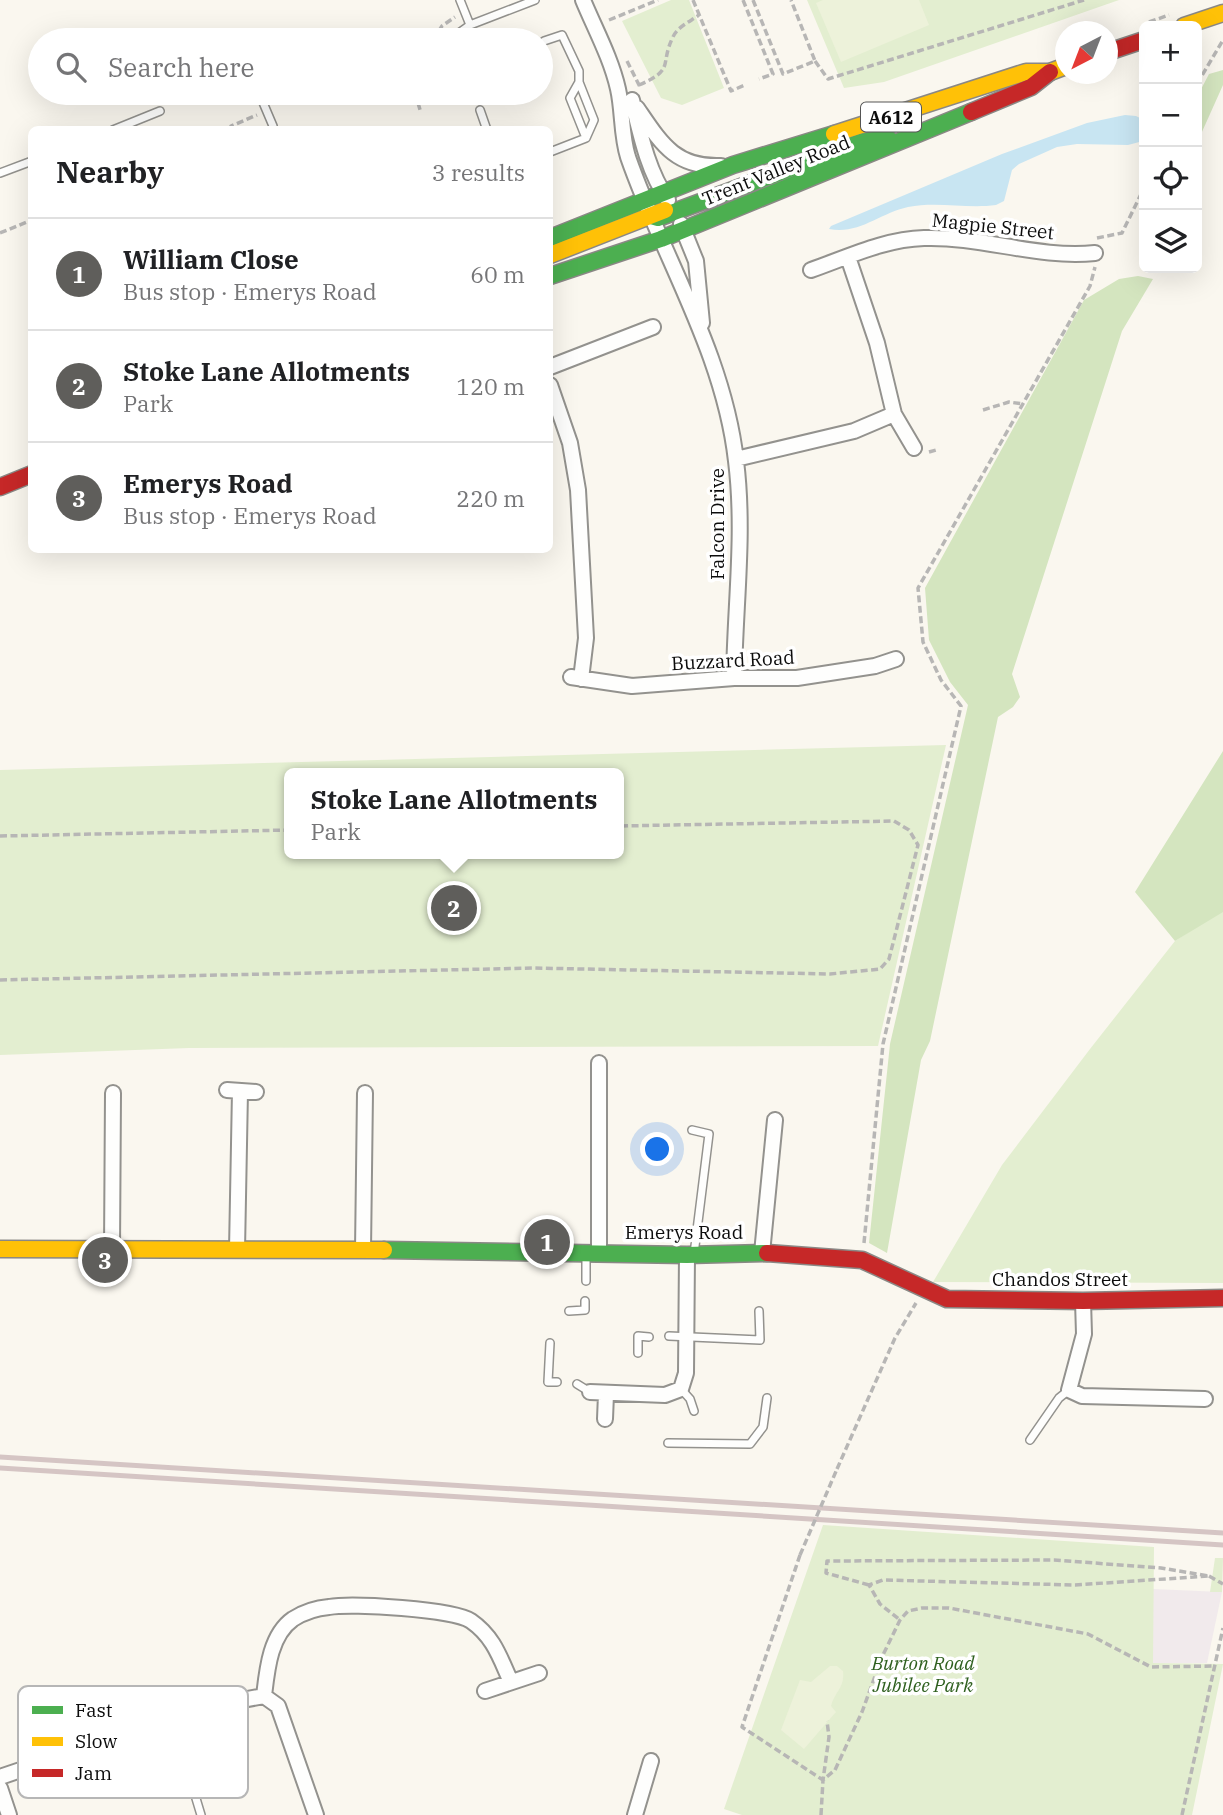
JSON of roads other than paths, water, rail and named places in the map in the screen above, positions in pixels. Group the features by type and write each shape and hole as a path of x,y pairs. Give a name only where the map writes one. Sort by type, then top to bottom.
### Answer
{"main road":[{"path":"1199,21 1223,13"},
{"path":"1118,49 1139,42"},
{"name":"Trent Valley Road","path":"553,275 661,239 1031,87 1055,70"},
{"name":"Trent Valley Road","path":"553,237 733,165 1026,72 1050,72"},
{"name":"A612","path":"553,254 670,208 676,210 861,142 914,135"},
{"path":"0,487 28,476"},
{"name":"Emerys Road","path":"0,1249 762,1253 862,1259 902,1279"},
{"name":"Chandos Street","path":"902,1279 947,1299 1083,1301 1223,1298"}],"street":[{"path":"583,0 618,88 638,98 664,145 686,162 699,165 733,165"},
{"name":"Falcon Drive","path":"618,88 627,154 703,333 723,398 736,459 741,519 734,678"},
{"name":"Falcon Drive","path":"638,98 642,139 662,192 676,210 696,261 703,333"},
{"name":"Magpie Street","path":"811,270 892,242 929,238 964,239 1059,252 1095,253"},
{"path":"848,257 877,342 894,414 921,450"},
{"path":"553,366 653,327"},
{"name":"Buzzard Road","path":"553,394 570,443 578,491 586,638 576,678 632,686 734,678 797,678 875,666 896,659"},
{"path":"736,459 854,431 894,414"},
{"path":"592,1253 599,1063"},
{"path":"237,1250 234,1091 256,1092"},
{"path":"112,1249 113,1093"},
{"path":"363,1250 365,1093"},
{"path":"762,1253 775,1120"},
{"path":"590,1392 665,1395 681,1389 686,1373 690,1254"},
{"path":"1083,1301 1084,1334 1069,1390 1082,1396 1205,1399"},
{"path":"605,1419 606,1394"},
{"path":"264,1696 278,1635 292,1619 310,1610 331,1606 376,1606 468,1619 491,1638 511,1682"},
{"path":"485,1691 539,1673"},
{"path":"248,1699 264,1696 278,1706 316,1815"},
{"path":"635,1815 651,1760"},
{"path":"0,1777 18,1771"},
{"path":"0,1788 9,1815"}],"lane":[{"path":"466,28 535,0"},
{"path":"461,2 470,25"},
{"path":"553,38 562,35 579,71 579,82 594,120 586,138 553,151"},
{"path":"579,82 570,98 586,138"},
{"path":"264,105 273,126"},
{"path":"480,110 486,126"},
{"path":"123,126 160,111"},
{"path":"0,173 28,162"},
{"path":"690,1254 709,1134 692,1130"},
{"path":"586,1281 592,1253"},
{"path":"569,1311 585,1310 585,1301"},
{"path":"669,1336 760,1340 760,1311"},
{"path":"638,1353 638,1336 649,1337"},
{"path":"550,1343 548,1382 557,1382"},
{"path":"577,1384 590,1392"},
{"path":"681,1389 690,1399 694,1411"},
{"path":"1030,1440 1059,1398 1069,1390"},
{"path":"668,1443 695,1439 750,1444 762,1427 766,1398"},
{"path":"196,1798 201,1815"}],"water":[{"path":"1125,115 1136,116 1139,118 1139,142 1128,145 1077,144 1057,147 1019,164 1012,170 1004,201 996,205 919,205 898,210 850,229 829,229 1002,154 1087,123"}],"railway":[{"path":"0,1457 1223,1533"},
{"path":"0,1468 1223,1545"}],"place":[{"name":"Stoke Lane Allotments","path":"454,908"},
{"name":"William Close","path":"547,1242"},
{"name":"Emerys Road","path":"105,1260"}],"park label":[{"name":"Burton Road Jubilee Park","path":"923,1674"}]}
